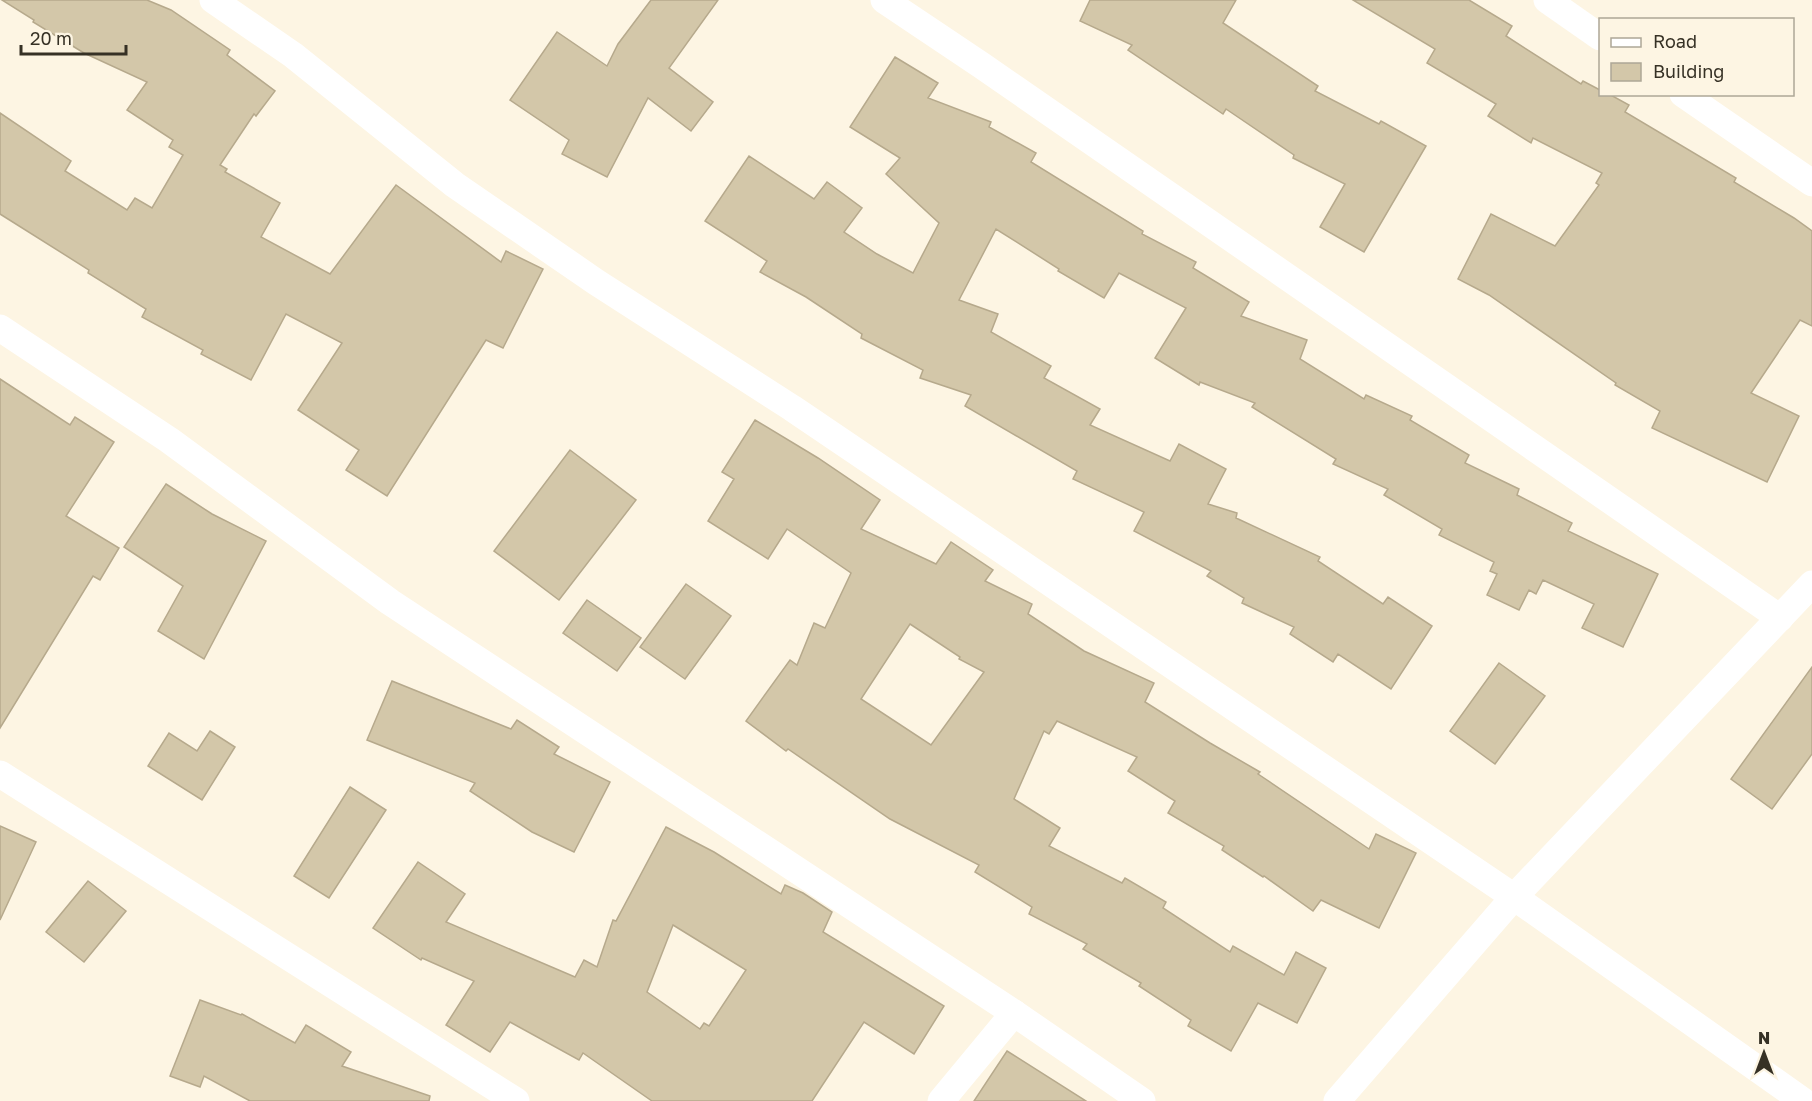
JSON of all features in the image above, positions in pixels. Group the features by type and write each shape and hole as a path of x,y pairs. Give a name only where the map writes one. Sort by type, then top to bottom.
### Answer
{"street":[{"path":"213,0 293,56 455,185 596,282 792,408 1514,897 1803,1101"},
{"path":"884,0 1780,618"},
{"path":"1547,0 1599,36"},
{"path":"1686,96 1812,183"},
{"path":"0,328 169,440 390,602 1014,1013 1142,1101"},
{"path":"1337,1101 1514,897 1812,584"},
{"path":"0,774 516,1101"},
{"path":"941,1101 1014,1013"}],"building":[{"path":"2,0 147,0 171,10 230,50 227,55 275,91 256,116 254,114 220,165 227,169 225,172 280,203 261,237 330,274 396,185 501,262 506,251 543,269 503,348 486,340 387,496 346,470 359,450 298,410 342,343 286,314 251,380 201,354 203,350 142,317 146,309 0,214 0,113 71,161 65,171 127,210 135,198 152,208 183,155 169,147 173,140 127,110 147,82 84,53"},
{"path":"651,0 718,0 669,68 713,102 691,131 648,98 607,177 562,154 569,140 510,100 557,32 607,66 618,44"},
{"path":"1090,0 1236,0 1223,23 1318,86 1315,91 1379,124 1381,121 1426,146 1364,252 1320,227 1345,184 1293,158 1294,155 1226,109 1223,114 1128,50 1132,45 1080,21"},
{"path":"1353,0 1469,0 1512,26 1506,36 1581,84 1583,81 1599,89 1599,96 1613,96 1629,105 1625,112 1736,178 1734,182 1812,231 1812,326 1800,320 1751,393 1799,416 1767,482 1652,428 1660,411 1615,385 1616,383 1489,295 1458,279 1491,214 1555,246 1599,185 1596,183 1602,173 1533,138 1531,143 1488,116 1496,104 1427,63 1435,49"},
{"path":"895,57 938,83 928,98 991,122 989,127 1036,153 1031,162 1143,231 1142,234 1196,262 1193,268 1249,302 1241,316 1307,340 1300,359 1364,399 1366,395 1412,416 1410,420 1469,455 1465,463 1519,489 1517,495 1572,523 1568,531 1658,574 1623,647 1582,628 1594,604 1543,580 1536,594 1529,590 1519,610 1487,595 1497,574 1490,571 1494,562 1439,535 1442,529 1384,495 1388,489 1333,464 1336,459 1252,407 1255,403 1200,382 1199,385 1155,358 1186,308 1119,273 1104,298 1058,271 1059,269 996,229 959,300 998,314 991,332 1051,366 1044,378 1100,409 1090,425 1170,461 1179,444 1226,469 1208,504 1237,513 1236,518 1320,557 1318,561 1383,604 1388,597 1432,626 1391,689 1338,654 1333,662 1290,634 1294,627 1242,603 1244,598 1207,576 1211,571 1134,531 1144,512 1073,479 1077,471 965,406 971,395 920,378 923,370 861,338 862,334 806,297 760,272 767,261 705,221 749,156 814,199 827,182 862,208 844,232 877,254 913,273 939,223 886,174 900,158 850,127"},
{"path":"0,379 70,425 75,417 114,442 66,516 119,548 100,580 93,576 0,728"},
{"path":"755,420 818,458 880,500 861,529 936,564 951,542 993,570 985,581 1032,604 1028,614 1084,651 1154,683 1145,702 1260,772 1258,774 1369,849 1376,834 1416,853 1379,928 1321,900 1313,911 1222,850 1224,846 1168,813 1175,801 1128,771 1137,757 1057,721 1049,734 1044,731 1014,799 1060,828 1049,846 1122,883 1125,878 1166,902 1163,908 1230,952 1233,946 1284,975 1296,952 1326,968 1297,1023 1258,1003 1231,1051 1188,1026 1191,1020 1139,986 1141,983 1083,949 1087,944 1029,914 1032,907 975,872 979,865 890,819 788,749 786,751 746,721 790,660 797,665 814,623 825,628 851,573 787,529 768,559 708,521 734,479 722,472","holes":["910,624 960,657 959,659 984,672 931,745 861,699"]},
{"path":"570,450 636,500 559,600 494,551"},
{"path":"166,484 212,514 266,541 204,659 158,631 183,586 124,547"},
{"path":"686,584 731,616 685,679 640,647"},
{"path":"587,600 641,638 617,671 563,633"},
{"path":"1499,663 1545,696 1495,764 1450,731"},
{"path":"1812,667 1812,754 1772,809 1731,779"},
{"path":"392,681 511,729 517,720 559,747 554,754 610,782 574,852 532,832 470,791 475,783 367,740"},
{"path":"210,731 235,747 202,800 148,766 169,733 197,751"},
{"path":"350,787 386,810 329,898 294,876"},
{"path":"0,826 36,842 0,920"},
{"path":"666,827 714,852 781,894 785,885 803,893 832,912 823,932 944,1006 914,1054 864,1022 812,1101 652,1101 583,1053 579,1060 510,1022 490,1052 446,1025 474,981 422,958 421,960 373,928 418,862 465,894 446,922 575,977 584,960 597,967 613,920 616,921","holes":["673,925 746,970 709,1026 704,1023 700,1029 647,992"]},
{"path":"88,881 126,911 84,962 46,932"},
{"path":"200,1000 242,1014 295,1043 306,1025 351,1052 342,1066 430,1096 429,1101 250,1101 204,1076 200,1087 170,1076"},
{"path":"1007,1051 1086,1101 974,1101"}]}
